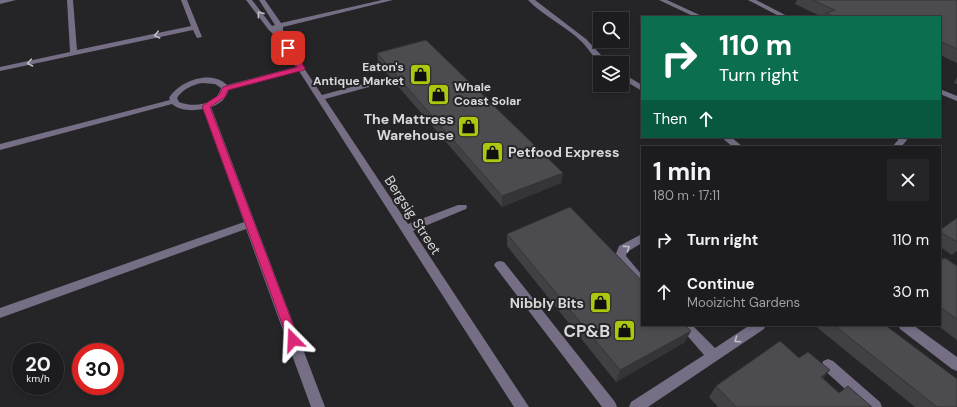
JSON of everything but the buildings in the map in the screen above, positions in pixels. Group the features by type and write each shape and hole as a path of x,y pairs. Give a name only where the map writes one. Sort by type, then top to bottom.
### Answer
{"street":[{"path":"0,2 13,0"},
{"path":"70,0 74,53"},
{"path":"184,0 199,37"},
{"name":"Bergsig Street","path":"250,0 270,28 281,38 522,407"},
{"name":"Bergsig Street","path":"262,0 279,26 281,38"},
{"path":"270,28 390,0"},
{"path":"531,0 584,40 597,56"},
{"path":"662,0 699,16"},
{"path":"751,0 784,16"},
{"path":"0,69 195,27"},
{"path":"225,88 301,68"},
{"path":"629,80 641,88"},
{"path":"174,102 175,94 178,91 195,83 215,82 220,83 225,88"},
{"path":"321,98 366,85"},
{"path":"174,102 180,107 186,108 206,106 219,100 223,96 225,88"},
{"path":"941,91 957,99"},
{"path":"0,147 174,102"},
{"path":"206,106 318,407"},
{"path":"726,138 738,146"},
{"path":"897,146 903,140 902,138"},
{"path":"406,229 462,207"},
{"path":"0,313 249,224"},
{"path":"641,239 623,248 620,256 624,264 641,281"},
{"path":"500,265 610,407"},
{"path":"685,326 714,356"},
{"path":"636,407 759,326"},
{"path":"905,326 957,365"},
{"path":"828,365 875,407"}],"place":[{"name":"Eaton's Antique Market","path":"420,74"},
{"name":"Whale Coast Solar","path":"438,94"},
{"name":"The Mattress Warehouse","path":"469,127"},
{"name":"Petfood Express","path":"492,152"},
{"name":"Nibbly Bits","path":"600,303"},
{"name":"CP&B","path":"625,331"}],"route":[{"path":"288,48 301,68 225,88 223,96 219,100 206,106 293,340"}]}
